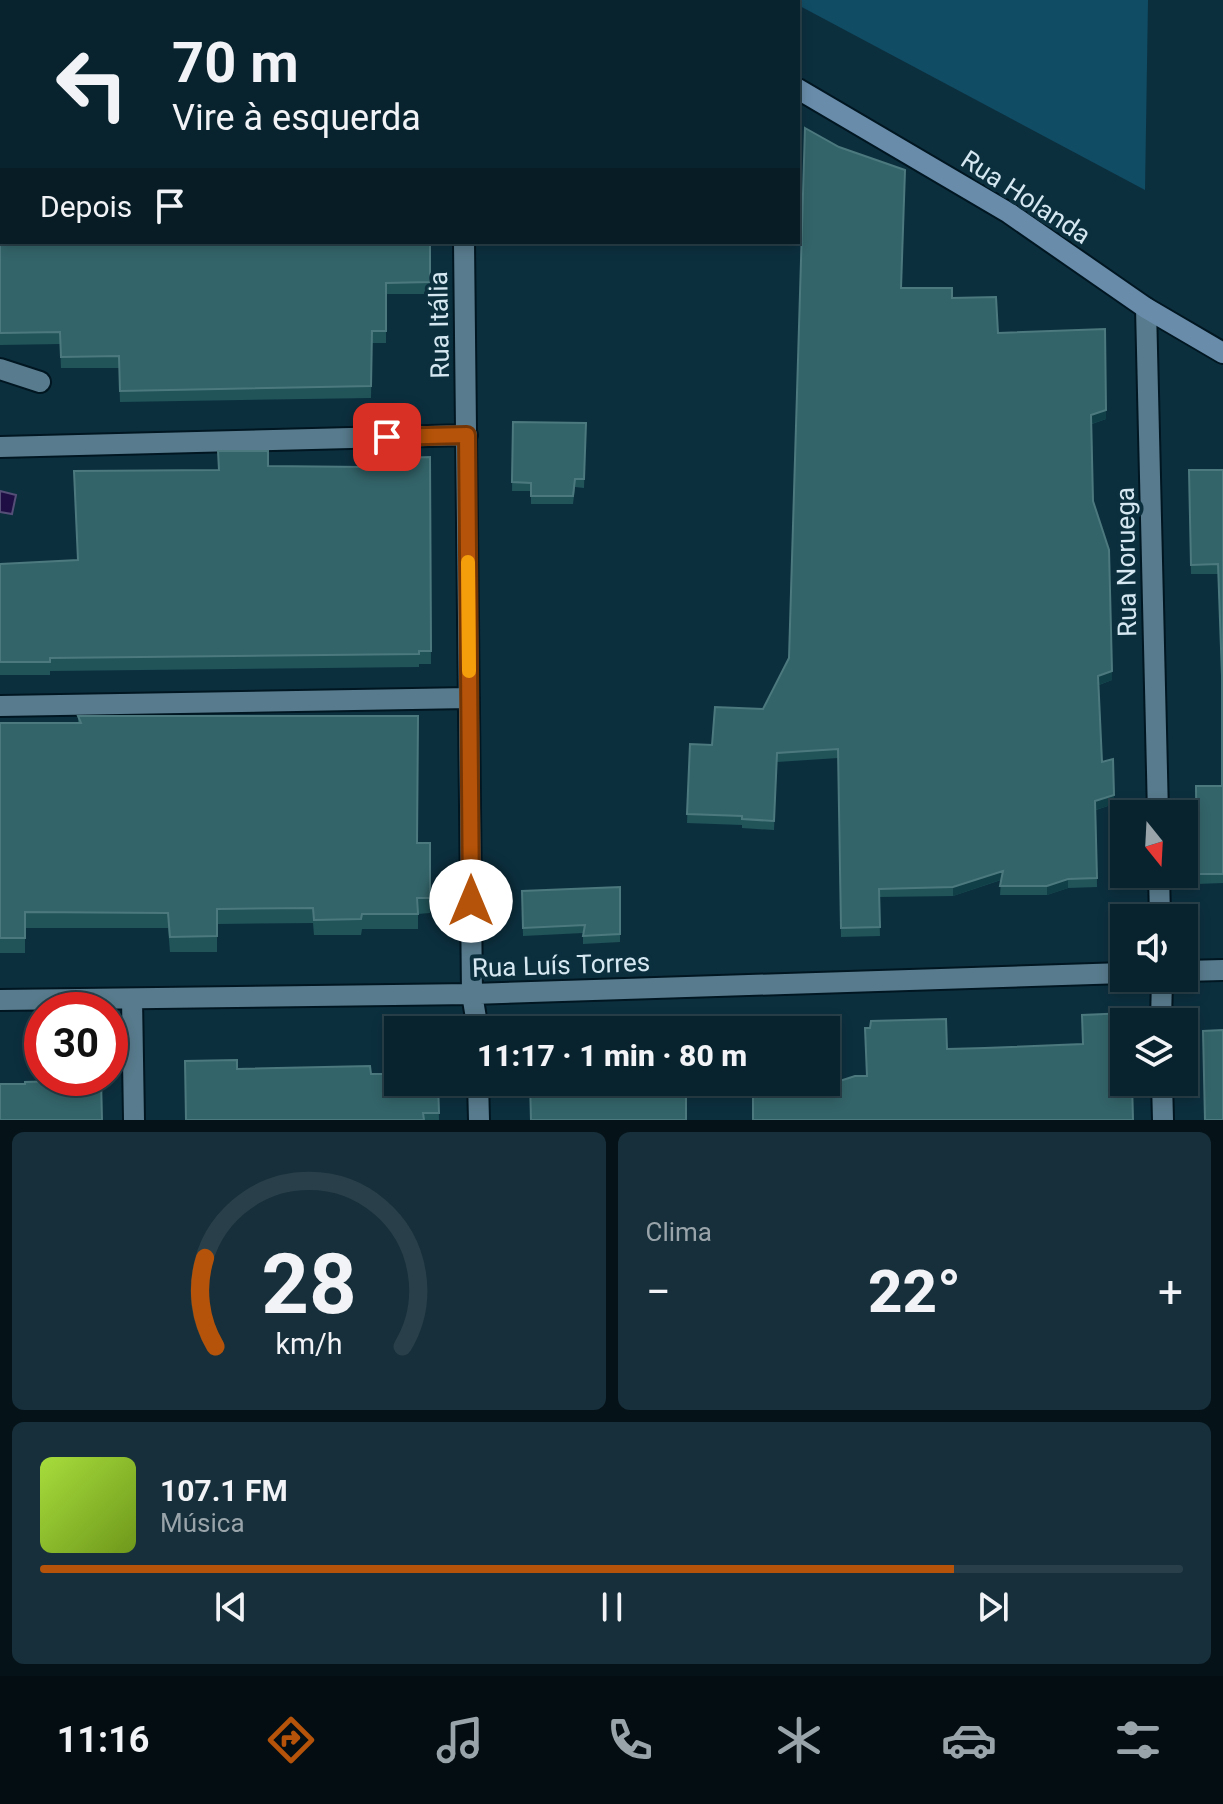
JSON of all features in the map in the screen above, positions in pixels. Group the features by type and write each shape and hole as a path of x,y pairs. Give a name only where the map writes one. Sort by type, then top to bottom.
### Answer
{"street":[{"name":"Rua Holanda","path":"800,90 1009,213 1146,308 1223,353"},
{"name":"Rua Itália","path":"464,244 472,994 476,1016"},
{"name":"Rua Noruega","path":"1146,308 1158,800"},
{"path":"0,369 40,382"},
{"path":"0,447 467,435"},
{"path":"0,706 469,698"},
{"path":"1198,971 1223,970"},
{"name":"Rua Luís Torres","path":"0,1000 472,994 1110,973"},
{"path":"132,999 134,1120"},
{"path":"478,1096 479,1120"},
{"path":"1162,1096 1163,1120"}],"shaded area":[{"path":"800,0 1148,0 1145,190 800,6"},
{"path":"0,491 16,495 12,514 0,512"}],"building":[{"path":"805,128 839,147 905,170 901,288 952,288 952,298 996,297 998,333 1105,329 1106,410 1091,415 1093,501 1109,550 1112,671 1098,676 1102,762 1113,759 1114,795 1095,801 1097,878 1068,879 1047,886 1000,886 1003,871 953,887 879,889 880,927 841,928 838,749 777,753 774,821 742,819 742,816 687,814 690,744 712,745 715,707 763,709 789,658"},
{"path":"0,244 430,244 430,282 386,283 386,331 372,331 371,386 120,391 119,356 61,357 60,332 0,333"},
{"path":"513,422 586,423 584,479 575,479 573,496 531,496 531,483 512,482"},
{"path":"218,451 268,451 268,466 365,467 365,459 430,457 431,651 419,651 419,654 50,658 50,662 0,662 0,564 78,560 74,471 219,470"},
{"path":"1189,470 1223,470 1223,874 1198,874 1196,800 1196,786 1222,786 1218,564 1191,565"},
{"path":"78,716 418,716 417,843 430,843 430,898 417,898 418,914 362,914 361,919 314,920 313,908 217,909 217,936 170,937 168,913 25,912 25,938 0,938 0,723 81,723"},
{"path":"620,887 620,934 583,936 585,925 523,928 522,891"},
{"path":"1110,1014 1110,1096 1132,1096 1133,1120 753,1120 753,1096 840,1096 840,1081 867,1076 865,1028 870,1028 871,1021 946,1019 947,1049 985,1048 1083,1044 1082,1015"},
{"path":"1223,1030 1223,1120 1205,1120 1203,1031"},
{"path":"237,1060 237,1069 370,1066 371,1074 384,1074 384,1096 438,1096 439,1113 423,1113 424,1120 186,1120 185,1061"},
{"path":"0,1084 24,1084 24,1096 101,1096 102,1120 0,1120"},
{"path":"530,1096 686,1096 686,1120 531,1120"}],"slow traffic":[{"path":"468,562 469,671"}],"route":[{"path":"387,437 467,435 471,901"}]}
